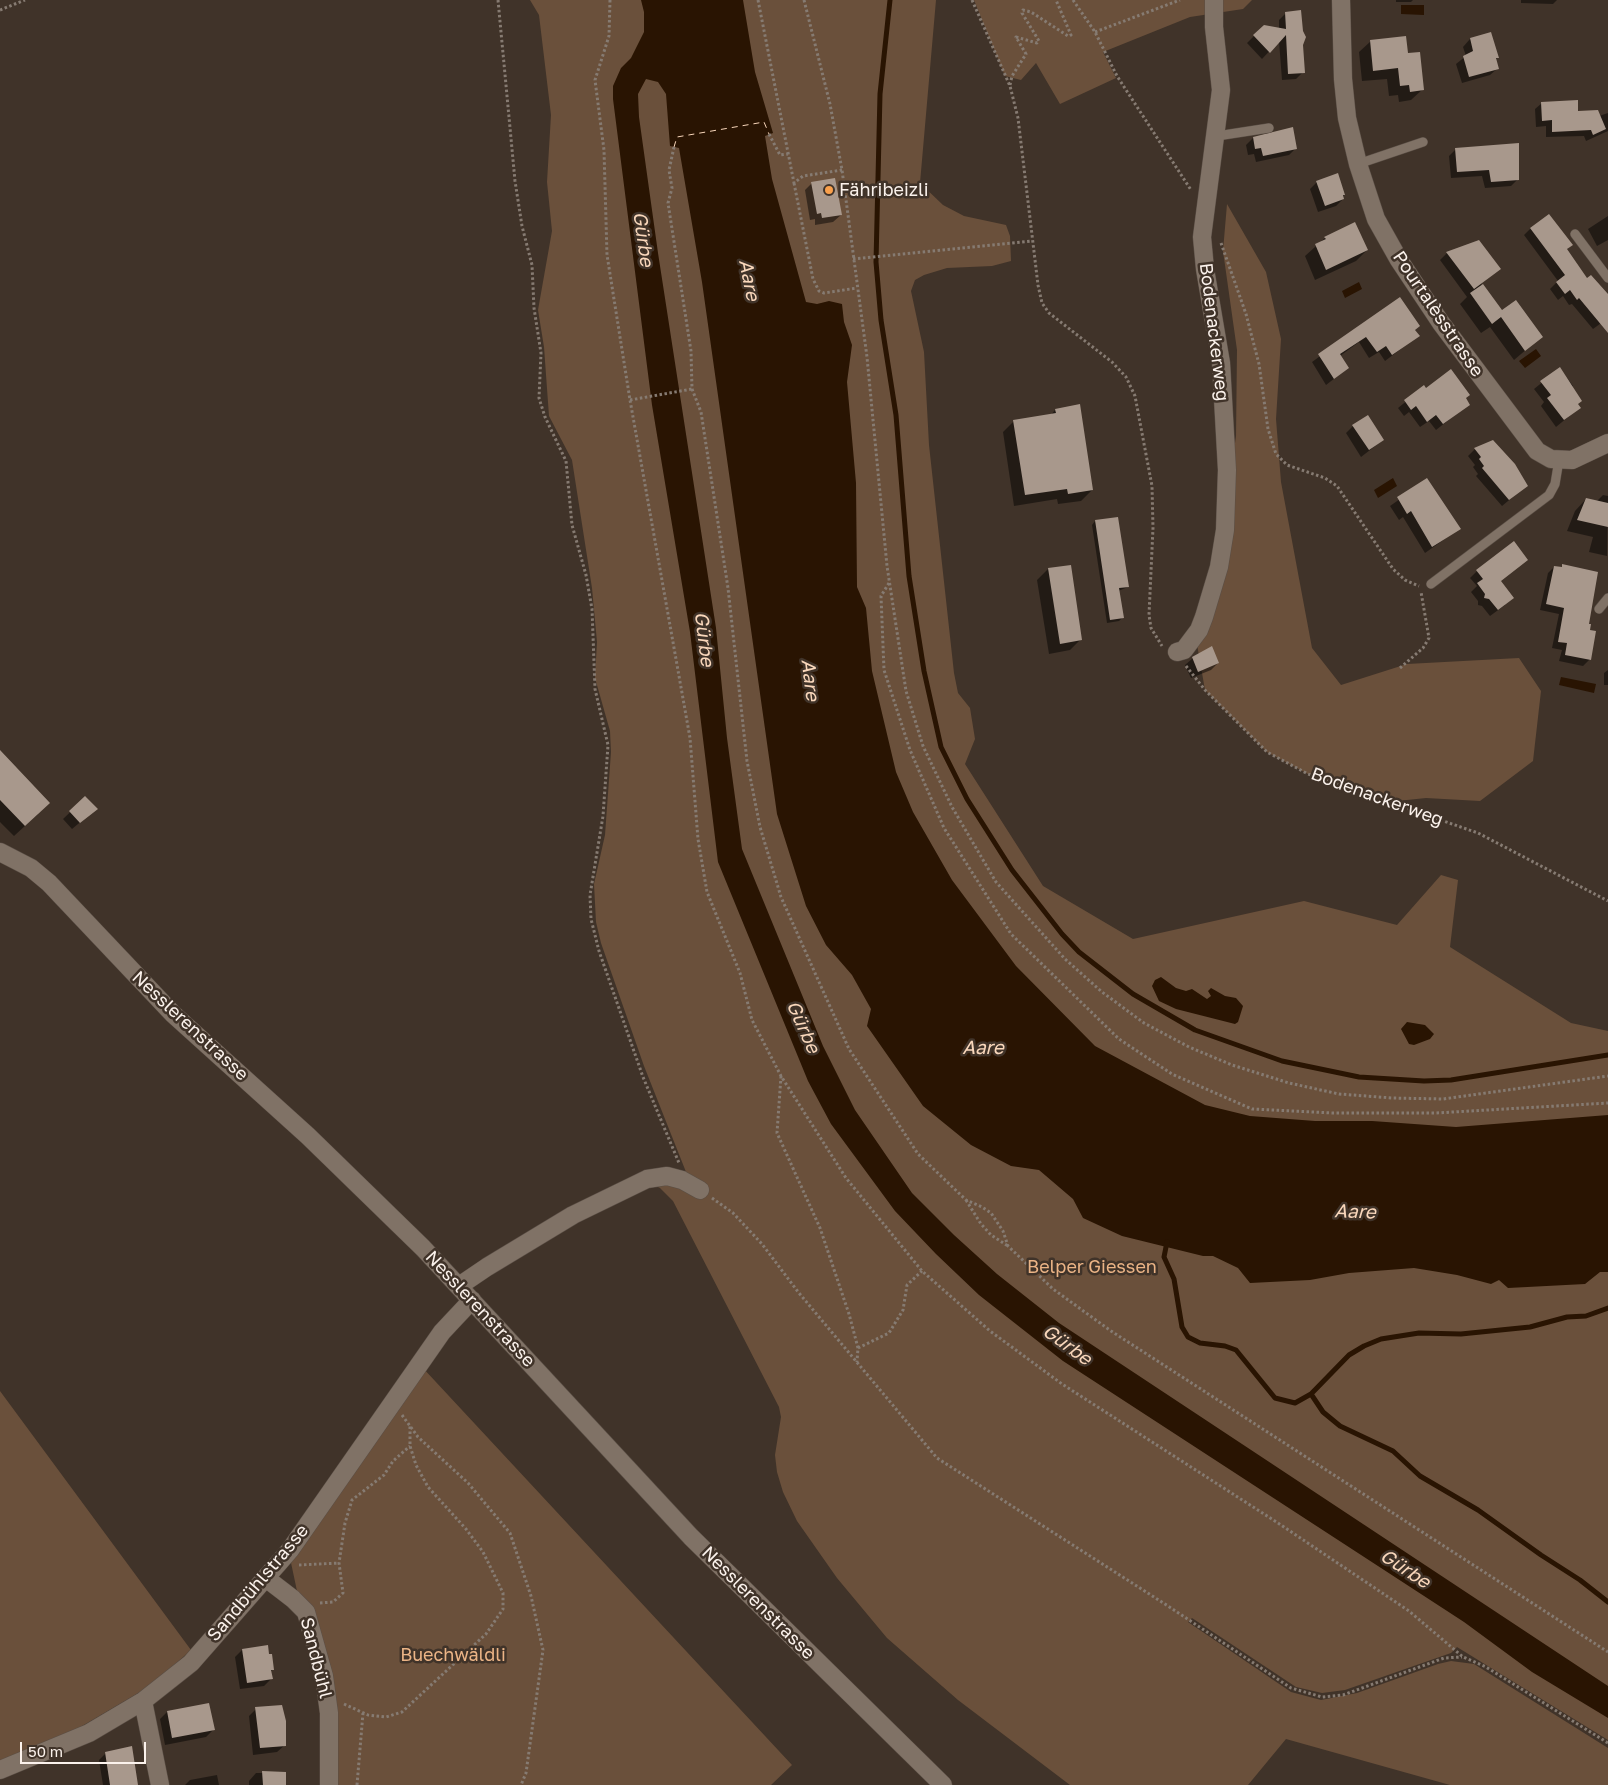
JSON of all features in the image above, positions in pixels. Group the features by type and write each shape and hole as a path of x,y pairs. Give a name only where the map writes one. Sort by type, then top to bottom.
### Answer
{"street":[{"name":"Bodenackerweg","path":"1177,652 1184,650 1199,630 1204,618 1219,567 1225,530 1227,470 1221,363 1205,269 1202,237 1204,210 1217,136 1221,90 1214,27 1214,0"},
{"name":"Pourtalèsstrasse","path":"1341,0 1343,79 1347,118 1358,164 1376,219 1416,288 1530,444 1543,456 1559,460"},
{"path":"1559,460 1579,458 1608,443"},
{"name":"Nesslerenstrasse","path":"0,852 31,868 49,883 173,1014 308,1136 459,1286 691,1537 943,1785"},
{"path":"459,1286 486,1267 572,1215 613,1194 653,1178 676,1178 700,1190"},
{"name":"Sandbühlstrasse","path":"0,1770 89,1733 143,1701 191,1663 279,1564 442,1332 472,1300"},
{"name":"Sandbühl","path":"267,1579 306,1612 324,1676 327,1695 329,1713 329,1785"},
{"path":"143,1701 160,1785"}],"lane":[{"path":"1217,136 1269,128"},
{"path":"1358,164 1424,142"},
{"path":"1576,234 1608,278"},
{"path":"1426,585 1549,495 1555,484 1559,460"},
{"path":"1599,609 1608,598"}],"path":[{"path":"0,10 25,0"},
{"path":"498,0 515,181 522,226 532,265 534,308 541,353 539,398 545,417 566,461 572,526 586,575 592,610 595,689 608,745 603,816 590,895 591,919 599,951 643,1077 678,1158 680,1166 676,1178"},
{"path":"610,0 609,36 595,80 604,150 608,255 630,400 690,738 698,839 708,892 740,973 752,1020 781,1076 846,1178 922,1271 990,1331 1062,1384 1278,1523 1409,1611 1463,1657 1486,1667 1608,1743"},
{"path":"758,0 813,279 819,291 824,293 857,288"},
{"path":"804,0 830,104 842,170 867,357 877,485 889,583 906,691 923,746 952,807 996,882 1065,959 1102,992 1144,1023 1189,1047 1232,1065 1289,1083 1339,1094 1392,1098 1443,1099 1608,1076"},
{"name":"Bodenackerweg","path":"972,0 1010,86 1018,118 1027,207 1042,303 1049,313 1112,362 1126,377 1135,396 1152,486 1153,528 1149,615 1151,628 1161,645 1170,651 1177,652 1192,675 1267,752 1308,774 1478,833 1608,901"},
{"path":"1010,86 1012,76 1026,54 1016,37 1038,43 1039,41 1022,10 1040,17 1068,36 1071,34 1059,11 1056,0"},
{"path":"1073,0 1095,32 1117,76 1204,210"},
{"path":"1095,32 1180,0"},
{"path":"768,134 780,155 788,154"},
{"path":"674,147 669,170 672,188 668,203 691,352 690,390 701,412 728,588 747,760 760,827 781,897 849,1048 918,1154 966,1200 986,1229 1008,1246 1053,1289 1111,1331 1608,1652"},
{"path":"794,183 803,176 842,170"},
{"path":"1218,236 1246,314 1257,356 1268,429 1276,454 1287,464 1325,478 1337,486 1393,569 1410,583 1426,585 1421,593 1429,638 1422,648 1400,668"},
{"path":"853,259 1032,241"},
{"path":"630,400 690,390"},
{"path":"889,583 881,596 884,670 910,750 944,828 1011,934 1119,1039 1172,1074 1252,1109 1334,1113 1436,1112 1608,1103"},
{"path":"781,1076 777,1133 820,1228 858,1348 856,1362"},
{"path":"700,1190 733,1213 762,1244 856,1362 936,1458 1081,1549 1292,1688 1322,1698 1343,1695 1444,1658 1463,1657"},
{"path":"966,1200 982,1207 991,1214 1003,1231 1008,1246"},
{"path":"858,1348 889,1333 903,1310 907,1285 922,1271"},
{"path":"398,1395 400,1413 418,1437 468,1483 510,1533 531,1596 543,1650 526,1773 521,1785"},
{"path":"327,1695 362,1713 386,1717 402,1712 486,1634 503,1609 502,1593 483,1552 466,1528 428,1487 416,1465 410,1446 410,1425"},
{"path":"297,1603 333,1602 343,1593 339,1562 345,1523 352,1500 384,1475 393,1461 410,1446"},
{"path":"279,1564 290,1566 339,1562"},
{"path":"357,1785 362,1713"}],"green space":[{"name":"Belper Giessen","path":"530,0 936,0 920,183 943,205 964,216 1006,225 1010,236 1011,261 992,266 947,268 924,275 915,280 911,291 924,352 929,445 954,673 958,693 970,708 975,739 965,764 1043,886 1133,939 1304,901 1397,925 1441,875 1458,880 1450,947 1571,1023 1608,1031 1608,1740 1457,1647 1451,1653 1345,1690 1322,1693 1296,1687 1192,1618 1188,1622 1291,1692 1321,1700 1357,1693 1438,1664 1451,1661 1474,1664 1608,1748 1608,1785 1450,1785 1286,1739 1248,1785 1070,1785 958,1700 887,1638 837,1578 797,1521 783,1492 777,1472 775,1455 781,1417 779,1407 673,1201 660,1188 649,1183 688,1177 644,1066 601,943 596,922 594,884 605,835 611,752 610,731 595,678 597,642 592,588 572,460 549,416 544,347 538,310 552,231 547,182 551,115 539,15"},
{"path":"974,0 1252,0 1243,9 1190,17 1103,52 1116,78 1060,104 1036,63 1021,80 1005,76"},
{"path":"1227,204 1266,272 1281,339 1276,419 1281,482 1312,648 1341,685 1407,664 1519,658 1541,691 1533,761 1480,801 1426,798 1388,802 1308,774 1267,752 1205,690 1195,633 1219,559 1236,436 1237,350 1223,251"},
{"name":"Buechwäldli","path":"422,1367 792,1765 771,1785 334,1785 325,1660 312,1606 297,1591 290,1558"},
{"path":"0,1391 191,1650 152,1685 77,1729 0,1761"}],"water":[{"path":"641,0 743,0 755,72 773,133 765,136 772,179 806,302 817,304 829,301 842,304 844,322 852,345 847,382 856,483 857,587 866,608 872,671 896,772 913,812 952,880 1016,966 1095,1046 1205,1105 1250,1116 1315,1121 1372,1121 1456,1127 1608,1115 1608,1272 1600,1272 1585,1284 1508,1288 1499,1280 1491,1284 1457,1275 1414,1268 1349,1273 1310,1280 1250,1283 1238,1268 1213,1256 1203,1256 1122,1236 1083,1218 1073,1199 1039,1170 1011,1166 971,1145 923,1106 867,1026 871,1009 852,975 826,945 806,906 777,814 702,282 679,148 670,146 666,94 658,82 646,79 638,94 639,117 716,628 727,738 742,849 823,1046 855,1110 912,1193 997,1274 1059,1323 1608,1686 1608,1718 1532,1672 1464,1622 1063,1361 979,1295 936,1254 895,1211 831,1124 808,1081 718,862 690,632 652,405 613,99 613,86 621,68 631,58 644,32 644,12"},
{"path":"1401,5 1424,5 1424,15 1401,14"},
{"path":"1359,282 1362,289 1345,298 1342,291"},
{"path":"1536,349 1541,356 1525,368 1519,361"},
{"path":"1393,478 1397,486 1378,498 1374,490"},
{"path":"1561,677 1596,684 1594,693 1559,685"},
{"path":"1161,977 1176,988 1186,991 1192,989 1207,999 1211,996 1208,991 1211,988 1225,996 1236,998 1243,1006 1238,1022 1235,1024 1176,1009 1159,1001 1152,986 1155,980"},
{"path":"1407,1022 1425,1025 1434,1034 1430,1039 1414,1045 1409,1044 1401,1029"}],"building":[{"path":"1301,10 1303,31 1306,37 1303,45 1305,73 1288,74 1286,35 1270,53 1253,35 1264,25 1286,29 1285,12"},
{"path":"1491,32 1499,58 1496,58 1499,69 1469,77 1463,56 1473,51 1470,38"},
{"path":"1406,36 1408,53 1420,52 1424,90 1410,92 1409,85 1400,86 1398,68 1373,71 1370,40"},
{"path":"1578,100 1578,111 1598,110 1606,129 1593,135 1591,130 1552,132 1552,120 1542,121 1541,102"},
{"path":"1293,127 1297,149 1263,156 1261,148 1255,149 1253,137"},
{"path":"1519,143 1519,180 1491,182 1489,170 1457,172 1455,148"},
{"path":"1338,173 1345,195 1343,195 1344,199 1325,206 1316,181"},
{"path":"835,178 842,215 822,218 821,213 817,214 811,182"},
{"path":"1549,214 1573,245 1567,249 1587,278 1591,275 1608,294 1608,333 1579,298 1577,300 1570,290 1565,294 1556,282 1565,275 1530,228"},
{"path":"1355,222 1368,250 1326,270 1315,244 1326,239 1324,237"},
{"path":"1479,240 1501,269 1474,289 1446,252"},
{"path":"1483,284 1502,310 1516,300 1543,337 1525,351 1501,317 1492,324 1470,293"},
{"path":"1400,297 1420,326 1415,330 1420,336 1392,355 1386,346 1377,352 1366,337 1340,354 1349,368 1334,379 1318,354"},
{"path":"1560,367 1582,401 1578,404 1581,408 1564,420 1547,398 1551,395 1540,381"},
{"path":"1451,369 1470,395 1466,398 1470,405 1443,424 1436,415 1427,422 1416,406 1411,410 1404,400 1424,385 1426,388"},
{"path":"1080,404 1093,490 1068,494 1067,489 1025,495 1013,420 1056,413 1055,409"},
{"path":"1368,415 1384,440 1369,450 1352,425"},
{"path":"1493,440 1515,464 1528,486 1509,500 1482,468 1484,466 1479,459 1481,457 1474,448"},
{"path":"1427,478 1461,529 1432,547 1411,511 1407,514 1397,497"},
{"path":"1586,498 1608,503 1608,527 1577,520"},
{"path":"1118,517 1129,587 1119,588 1124,618 1110,620 1095,520"},
{"path":"1514,541 1528,560 1501,581 1514,598 1498,610 1489,599 1484,598 1485,594 1477,583 1483,579 1476,570"},
{"path":"1562,564 1598,572 1589,624 1591,624 1590,630 1596,631 1591,660 1565,655 1567,643 1558,642 1564,608 1546,604 1554,566 1562,567"},
{"path":"1071,565 1082,640 1060,644 1048,568"},
{"path":"1212,646 1219,663 1198,672 1192,657"},
{"path":"0,750 50,803 25,826 0,800"},
{"path":"85,796 98,809 80,823 69,811"},
{"path":"268,1645 269,1654 272,1654 274,1670 271,1670 273,1679 247,1683 242,1649"},
{"path":"209,1703 215,1730 172,1738 167,1711"},
{"path":"282,1705 286,1721 286,1746 260,1748 255,1707"},
{"path":"132,1746 138,1785 110,1785 105,1752"},
{"path":"262,1771 286,1772 286,1785 263,1785"}],"waterway":[{"path":"890,0 880,94 876,262 881,320 896,415 909,576 924,671 941,747 967,799 1012,870 1062,934 1079,952 1133,994 1195,1030 1282,1061 1359,1077 1424,1081 1451,1080 1608,1055"},
{"path":"1167,1242 1164,1257 1174,1279 1182,1327 1188,1337 1200,1343 1225,1346 1236,1350 1275,1398 1295,1403 1311,1394 1349,1355 1381,1339 1419,1333 1461,1334 1530,1327 1567,1317 1586,1316 1608,1308"},
{"path":"1311,1394 1323,1412 1340,1426 1393,1451 1420,1476 1478,1510 1580,1580 1608,1602"}],"ferry route":[{"path":"674,147 677,137 764,122 769,134"}],"place":[{"name":"Fähribeizli","path":"829,190"}],"water label":[{"name":"Gürbe","path":"643,239"},
{"name":"Aare","path":"749,280"},
{"name":"Gürbe","path":"704,639"},
{"name":"Aare","path":"810,680"},
{"name":"Gürbe","path":"803,1027"},
{"name":"Aare","path":"983,1048"},
{"name":"Aare","path":"1355,1212"},
{"name":"Gürbe","path":"1067,1345"},
{"name":"Gürbe","path":"1405,1569"}]}
